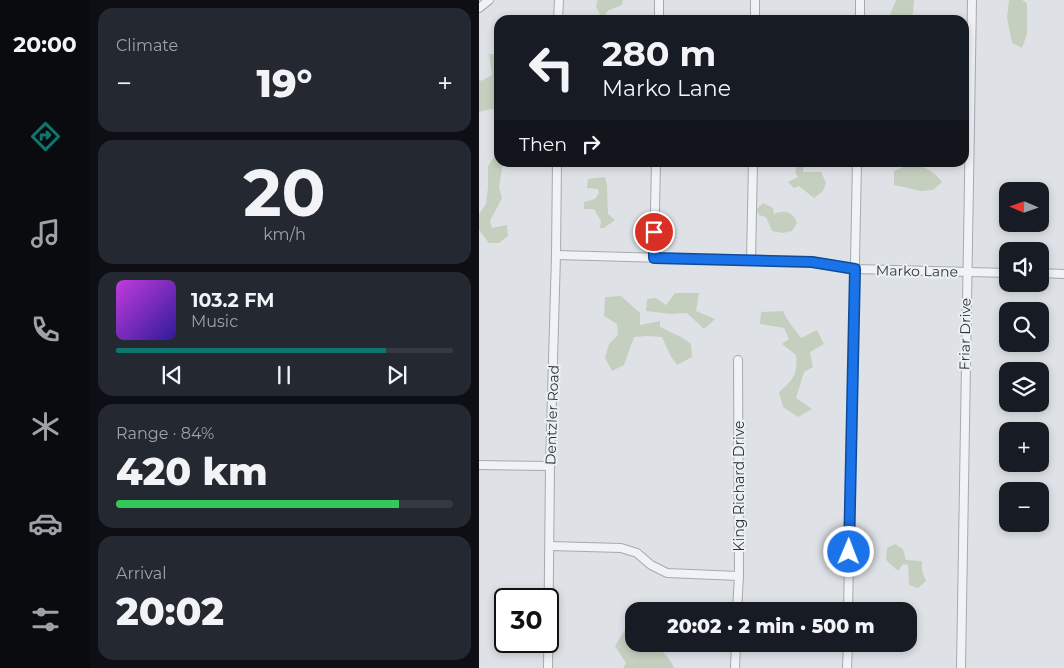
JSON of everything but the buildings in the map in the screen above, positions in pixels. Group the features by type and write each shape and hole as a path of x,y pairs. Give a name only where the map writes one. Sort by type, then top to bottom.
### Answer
{"street":[{"path":"479,8 489,0"},
{"path":"558,15 559,0"},
{"path":"659,0 659,15"},
{"path":"755,0 755,15"},
{"path":"860,0 860,15"},
{"name":"Friar Drive","path":"969,136 972,0"},
{"name":"Dentzler Road","path":"548,668 550,466 557,167"},
{"path":"654,258 656,167"},
{"path":"751,260 753,167"},
{"path":"848,602 857,167"},
{"name":"Friar Drive","path":"961,668 968,167"},
{"name":"Marko Lane","path":"556,255 812,262 855,269 999,273"},
{"path":"1049,273 1064,274"},
{"name":"King Richard Drive","path":"738,360 738,602"},
{"path":"479,465 550,466"},
{"path":"550,546 621,548 637,553 651,566 667,573 739,576"},
{"path":"735,668 736,652"},
{"path":"847,652 847,668"}],"green space":[{"path":"623,0 622,5 609,10 607,15 599,15 596,7 597,1"},
{"path":"896,0 914,0 912,15 890,15"},
{"path":"1009,0 1022,0 1027,3 1027,34 1022,48 1012,43 1007,18"},
{"path":"489,54 494,54 494,109 479,112 479,79 481,81 492,75"},
{"path":"494,157 494,167 502,167 499,187 502,198 490,221 492,228 507,225 508,236 499,243 489,243 479,230 479,214 486,204 488,166"},
{"path":"797,167 804,167 803,172 821,172 826,183 823,191 814,198 799,186 794,188 788,182 798,177 795,172"},
{"path":"904,167 921,167 934,174 942,182 933,190 921,191 894,185 894,171"},
{"path":"605,177 608,214 615,220 604,228 600,228 601,221 594,209 584,209 584,202 595,199 599,193 598,189 587,188 588,179"},
{"path":"763,203 773,208 774,214 788,212 791,214 797,223 792,231 783,233 772,231 766,217 759,215 756,210"},
{"path":"675,293 699,293 696,311 715,319 704,329 687,313 672,314 646,311 647,299 656,298 666,305"},
{"path":"621,296 640,313 640,325 660,321 660,327 691,344 692,357 677,365 662,337 634,337 624,365 612,371 605,358 609,344 618,335 617,324 604,316 605,297"},
{"path":"783,311 801,338 817,330 824,344 810,352 813,367 804,372 796,398 812,409 798,417 783,407 779,392 788,384 795,372 796,355 782,344 789,339 784,328 760,324 761,312"},
{"path":"895,544 903,549 906,560 922,561 922,571 926,581 918,588 909,585 908,565 903,564 898,571 886,560 887,548"},
{"path":"625,630 625,652 662,652 668,657 674,668 623,668 626,663 615,646"}],"route":[{"path":"654,232 654,258 812,262 855,269 849,552"}]}
